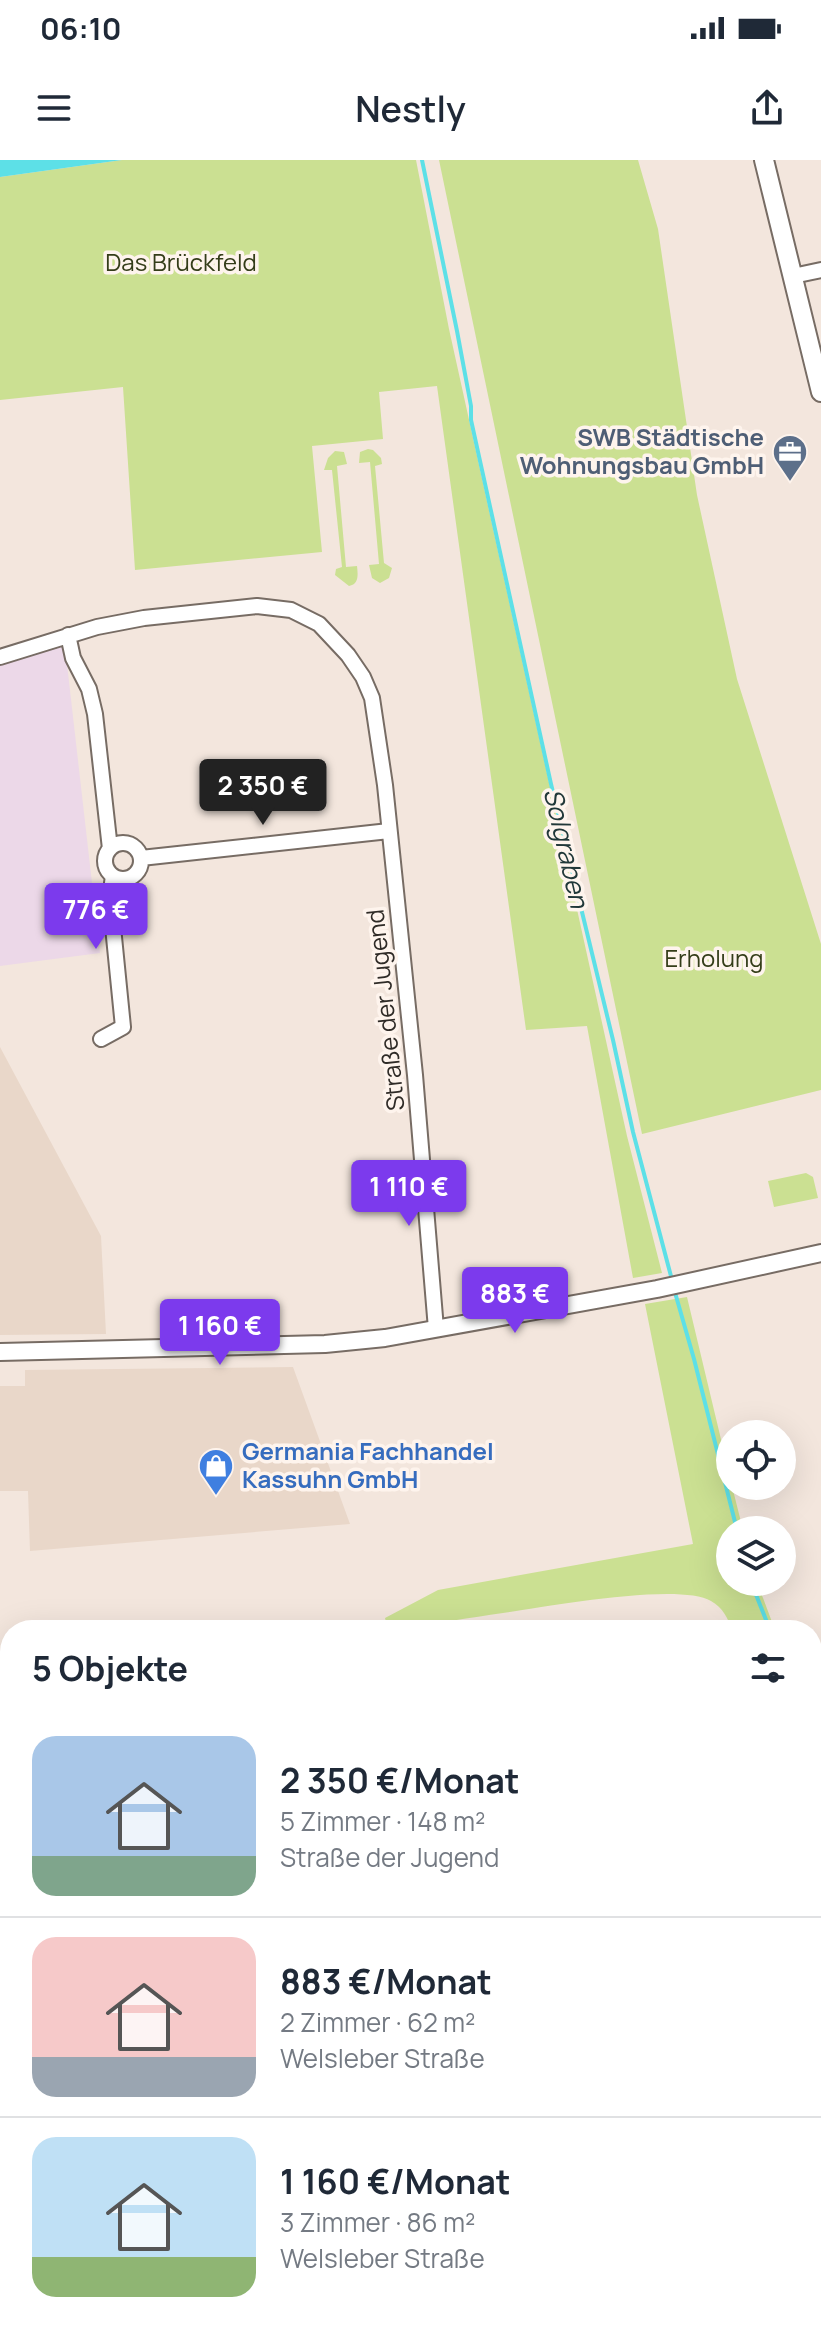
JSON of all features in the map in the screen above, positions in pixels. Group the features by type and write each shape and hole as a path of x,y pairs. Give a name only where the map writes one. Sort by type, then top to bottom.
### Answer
{"main road":[{"path":"764,160 821,392"}],"street":[{"path":"793,276 821,270"},
{"name":"Straße der Jugend","path":"0,657 68,635 144,618 257,606 291,610 319,624 348,655 363,677 372,698 385,785 415,1075 436,1329"},
{"path":"68,635 73,658 89,689 95,714 110,849"},
{"path":"141,858 389,831"},
{"path":"115,845 134,847 141,864 133,876 123,879 113,876 106,866 106,854 110,849 115,845"},
{"path":"101,1039 123,1027 110,897 113,876"},
{"path":"0,1352 325,1344 385,1338 675,1285 821,1253"}],"shaded area":[{"path":"64,638 100,953 0,966 0,662"},
{"path":"0,1047 101,1236 106,1334 0,1335"},
{"path":"293,1367 350,1524 30,1551 28,1491 0,1491 0,1386 25,1386 25,1370"}],"green space":[{"name":"Das Brückfeld","path":"122,160 416,160 449,329 627,1136 662,1273 633,1278 587,1026 526,1030 437,386 379,392 383,439 312,446 322,552 135,570 123,387 0,400 0,177"},
{"name":"Erholung","path":"439,160 638,160 658,229 697,495 737,679 821,944 821,1090 642,1134"},
{"path":"368,449 381,458 382,464 375,466 384,563 392,568 389,578 380,583 372,578 369,565 379,564 370,462 359,463 360,452"},
{"path":"335,451 344,452 347,464 337,466 346,567 357,566 358,576 349,586 335,575 336,569 342,567 332,470 324,470 328,458"},
{"path":"806,1173 813,1177 818,1198 774,1207 768,1181"},
{"path":"687,1297 716,1420 716,1500 736,1500 740,1516 716,1516 716,1596 762,1596 771,1620 728,1620 711,1601 671,1594 578,1602 454,1620 385,1618 438,1590 693,1544 645,1304"}],"water":[{"path":"0,160 122,160 0,177"}],"waterway":[{"name":"Solgraben","path":"422,160 457,331 471,420 551,784 633,1132 672,1280"},
{"name":"Solgraben","path":"674,1289 733,1516"},
{"name":"Solgraben","path":"757,1596 766,1620"}],"place":[{"name":"SWB Städtische Wohnungsbau GmbH","path":"790,483"},
{"name":"Germania Fachhandel Kassuhn GmbH","path":"216,1497"}]}
